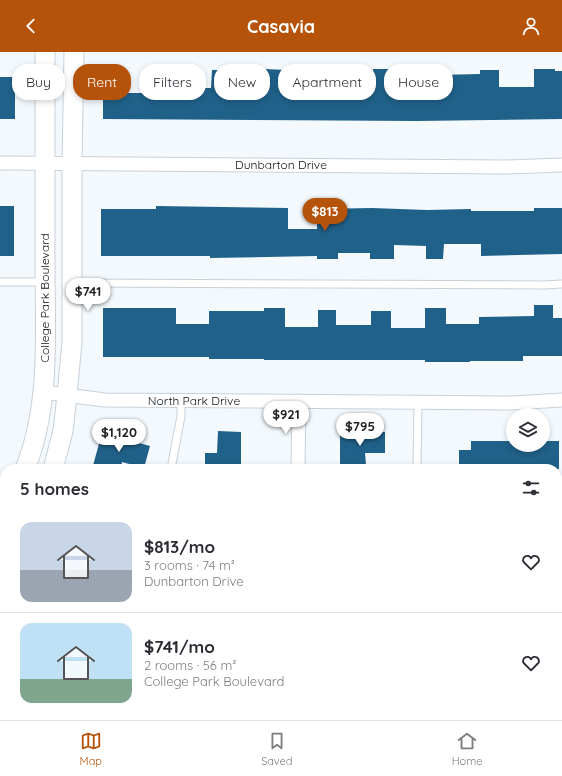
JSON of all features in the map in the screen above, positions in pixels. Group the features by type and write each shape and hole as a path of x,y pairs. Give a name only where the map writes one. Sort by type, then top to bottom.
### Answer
{"street":[{"name":"College Park Boulevard","path":"26,464 37,427 43,392 46,341 45,52"},
{"path":"54,464 63,431 68,396 72,342 72,163 74,52"},
{"name":"Dunbarton Drive","path":"0,163 505,167 562,165"},
{"name":"North Park Drive","path":"43,392 106,400 512,403 562,400"},
{"path":"298,464 299,402"}],"lane":[{"path":"0,282 45,282"},
{"path":"72,283 544,286 562,284"},
{"path":"172,464 181,416 181,400"},
{"path":"417,464 418,402"}],"building":[{"path":"270,69 278,70 278,100 376,100 376,69 384,69 384,100 453,100 453,75 480,74 480,70 499,70 499,87 534,87 534,69 555,69 555,71 562,71 562,119 417,121 103,119 103,100 131,100 131,93 139,93 139,100 206,100 206,88 211,88 212,70 214,70 214,100 270,100"},
{"path":"0,77 12,77 12,100 15,100 15,119 0,119"},
{"path":"0,206 14,206 14,256 0,256"},
{"path":"156,206 288,208 288,229 317,229 317,209 372,208 534,211 534,208 562,208 562,254 481,256 481,244 444,244 443,259 426,259 426,246 394,245 394,259 370,259 370,253 338,253 338,259 317,259 317,256 210,258 210,256 101,256 101,209 156,209"},
{"path":"534,305 553,305 553,318 562,318 562,356 523,356 523,361 470,362 425,362 425,360 209,359 209,357 103,357 103,308 176,308 176,324 209,324 209,311 264,311 264,308 285,308 285,327 318,327 318,310 336,310 336,325 371,325 371,311 391,311 391,328 425,328 425,308 446,308 446,324 479,324 479,317 534,316"},
{"path":"218,431 241,432 241,464 205,464 205,453 217,453"},
{"path":"340,432 385,432 385,453 365,453 366,464 340,464"},
{"path":"102,433 150,446 145,464 129,464 122,462 122,464 93,464"},
{"path":"471,441 506,441 506,452 550,452 550,441 559,441 559,464 459,464 459,450 471,450"}]}
